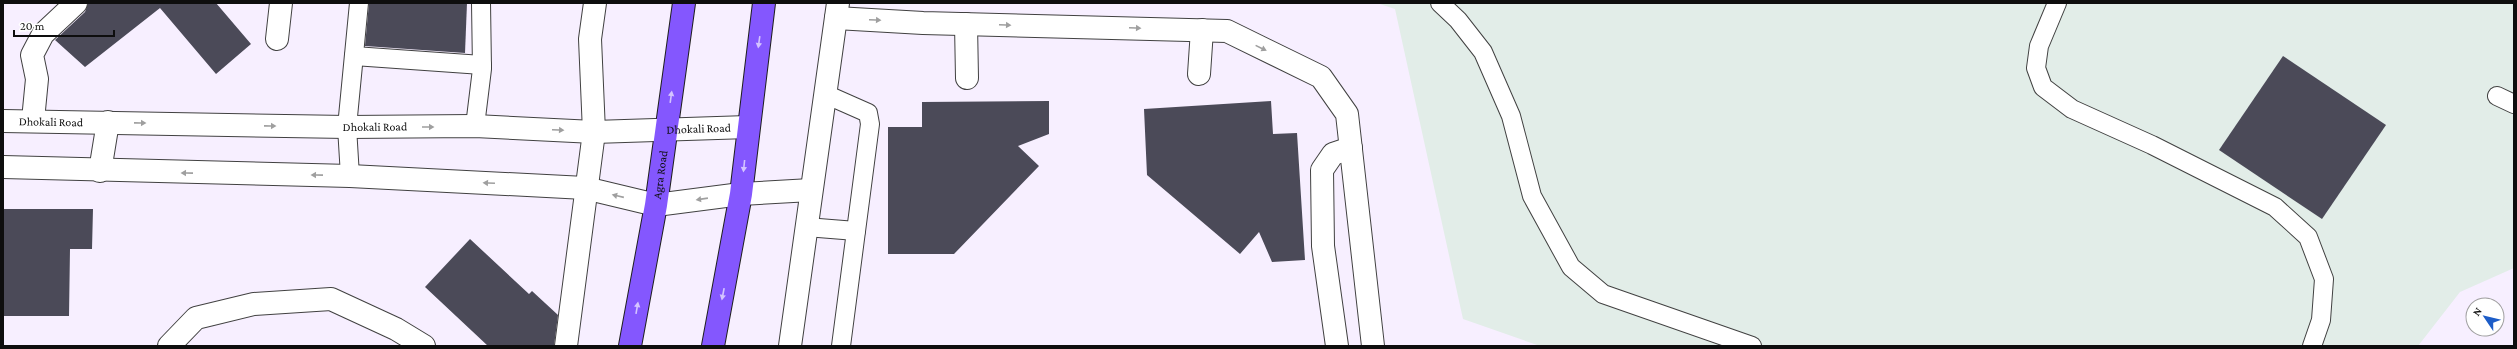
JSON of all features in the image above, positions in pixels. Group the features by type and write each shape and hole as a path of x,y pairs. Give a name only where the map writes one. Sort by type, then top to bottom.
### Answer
{"highway":[{"name":"Agra Road","path":"630,346 656,205 684,3"},
{"path":"713,346 741,194 764,3"}],"street":[{"path":"32,120 37,79 32,55 43,34 76,3"},
{"path":"277,39 281,3"},
{"path":"566,346 594,132 590,40 595,3"},
{"path":"790,346 837,10 966,24 1227,31 1321,77 1347,114 1373,346"},
{"path":"966,24 967,78"},
{"path":"1199,74 1202,30"},
{"name":"Dhokali Road","path":"3,121 32,120 347,127 475,126 594,132 748,127"},
{"path":"100,171 108,122"},
{"path":"1337,346 1323,246 1322,170 1334,154 1350,148"},
{"path":"3,167 100,171 350,176 586,188 656,205 741,194 811,190"},
{"path":"169,346 196,318 254,304 331,299 396,329 424,346"}],"lane":[{"path":"350,176 347,127 360,3"},
{"path":"475,126 482,65 481,3"},
{"path":"1440,3 1458,20 1483,52 1511,116 1532,196 1570,266 1603,294 1752,346"},
{"path":"2057,3 2039,46 2036,68 2043,87 2072,109 2152,145 2275,207 2308,237 2324,279 2322,320 2312,346"},
{"path":"354,56 482,65"},
{"path":"825,94 868,113 870,124 841,346"},
{"path":"2497,96 2514,104"},
{"path":"806,227 856,231"}],"shaded area":[{"path":"1377,3 2514,3 2514,268 2460,292 2418,346 1540,346 1463,319 1395,9"}],"building":[{"path":"88,3 216,3 251,44 216,74 160,8 85,67 55,40 85,12"},
{"path":"369,3 467,3 465,53 365,46"},
{"path":"2283,56 2386,125 2322,219 2219,150"},
{"path":"1049,101 1049,134 1018,146 1039,166 954,254 888,254 888,127 922,127 922,102"},
{"path":"1271,101 1273,134 1297,133 1305,260 1272,262 1259,232 1240,254 1147,175 1144,109"},
{"path":"3,209 93,209 92,249 70,249 69,316 3,316"},
{"path":"470,239 529,294 532,291 558,315 554,346 488,346 425,287"}]}
